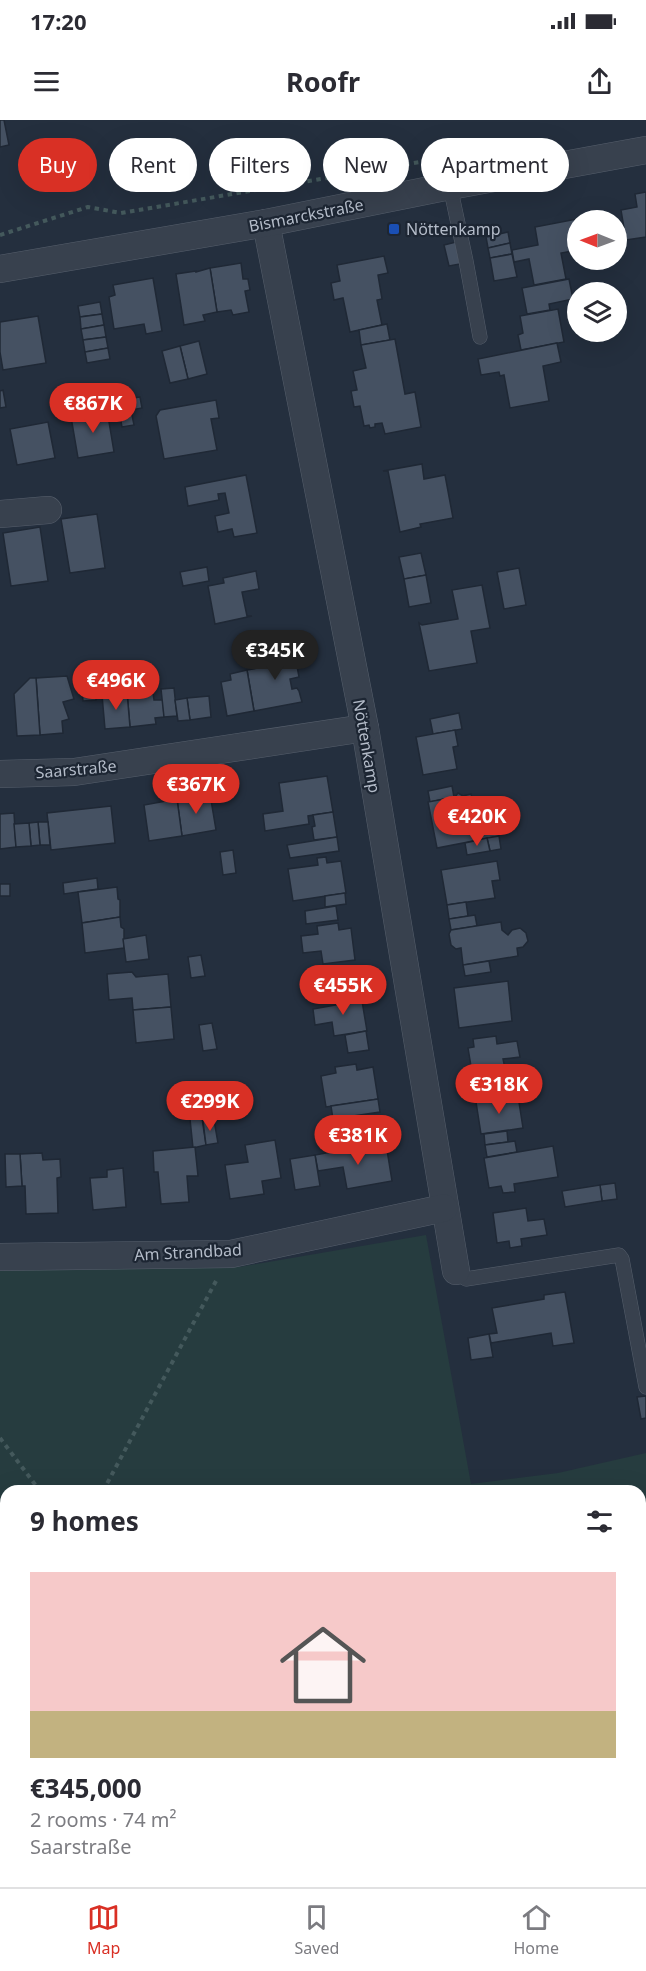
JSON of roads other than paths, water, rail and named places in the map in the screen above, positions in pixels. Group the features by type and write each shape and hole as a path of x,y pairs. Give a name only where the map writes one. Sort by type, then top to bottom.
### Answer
{"street":[{"name":"Bismarckstraße","path":"569,164 646,150"},
{"name":"Bismarckstraße","path":"0,269 266,224 421,192"},
{"name":"Nöttenkamp","path":"266,224 365,728 456,1271"},
{"path":"0,514 48,510"},
{"name":"Saarstraße","path":"0,774 74,772 365,728"},
{"name":"Am Strandbad","path":"0,1257 231,1254 444,1208"}],"lane":[{"path":"451,192 480,338"},
{"path":"456,1271 459,1276 466,1279 619,1256 622,1259 646,1387"}],"place":[{"name":"Nöttenkamp","path":"394,229"}]}
